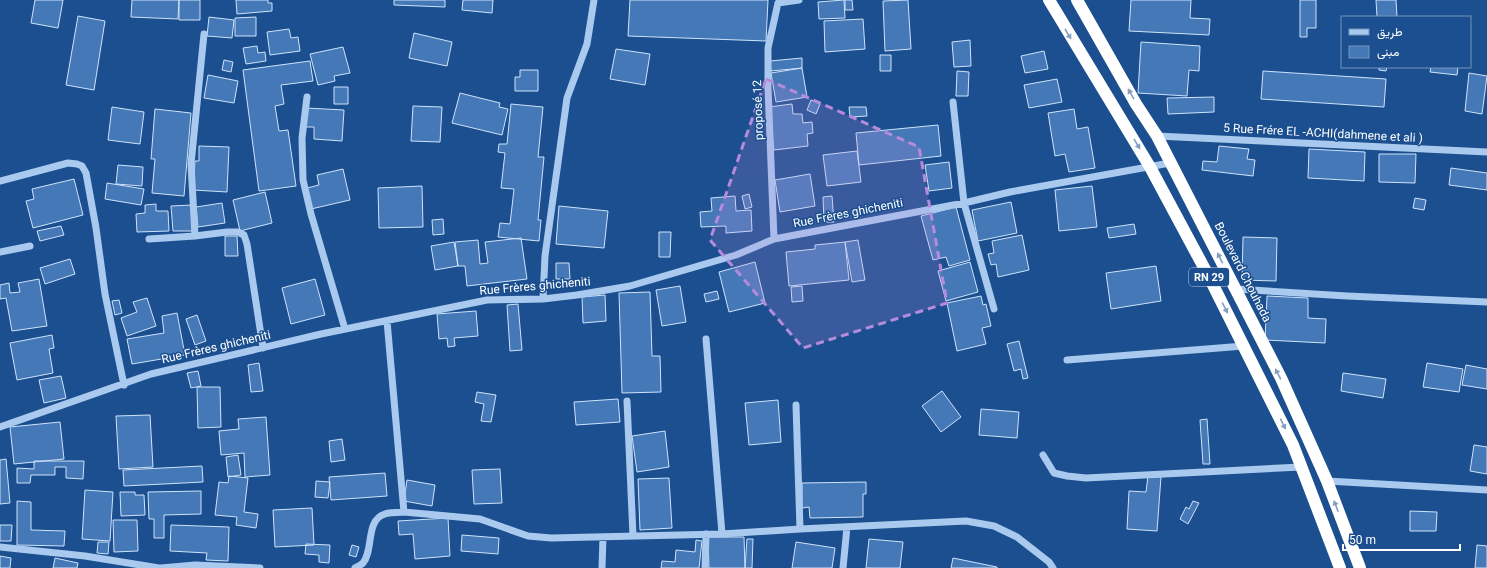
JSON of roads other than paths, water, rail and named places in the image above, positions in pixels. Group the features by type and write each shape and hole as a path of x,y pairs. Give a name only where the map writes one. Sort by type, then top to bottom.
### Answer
{"highway":[{"name":"RN 29","path":"1049,0 1150,167 1208,275 1293,445 1340,568"},
{"name":"Boulevard Chouhada","path":"1077,0 1136,104 1157,136 1281,378 1327,481 1360,568"}],"street":[{"path":"543,299 545,256 567,98 588,44 594,0"},
{"name":"proposé 12","path":"774,239 768,87 768,48 778,3 799,0"},
{"path":"195,236 191,164 204,34"},
{"path":"307,97 302,138 303,180 311,214 345,329"},
{"path":"953,102 964,203 994,309"},
{"name":"5 Rue Frére EL -ACHI(dahmene et ali )","path":"1157,136 1487,152"},
{"path":"0,181 68,163 82,166 86,172 96,228 105,294 124,385"},
{"name":"Rue Frères ghicheniti","path":"0,427 124,385 151,374 345,329 487,300 543,299 630,286 736,255 774,239 964,203 1010,192 1170,163"},
{"path":"149,240 227,232 238,232 244,235 247,244 263,348"},
{"path":"0,252 30,246"},
{"path":"1236,289 1347,296 1487,302"},
{"path":"387,321 404,512"},
{"path":"706,339 722,534"},
{"path":"1067,360 1244,346"},
{"path":"627,401 633,536"},
{"path":"796,405 800,528"},
{"path":"1043,455 1054,473 1086,478 1302,467"},
{"path":"1327,481 1487,490"},
{"path":"355,568 362,563 367,556 374,526 378,517 386,513 404,512 480,519 528,536 551,538 722,534 800,528 966,521 994,526 1017,537 1049,562 1054,568"},
{"path":"843,568 847,527"},
{"path":"705,568 706,534"},
{"path":"602,568 603,537"},
{"path":"0,548 85,556 160,568 196,565 260,568"}]}
